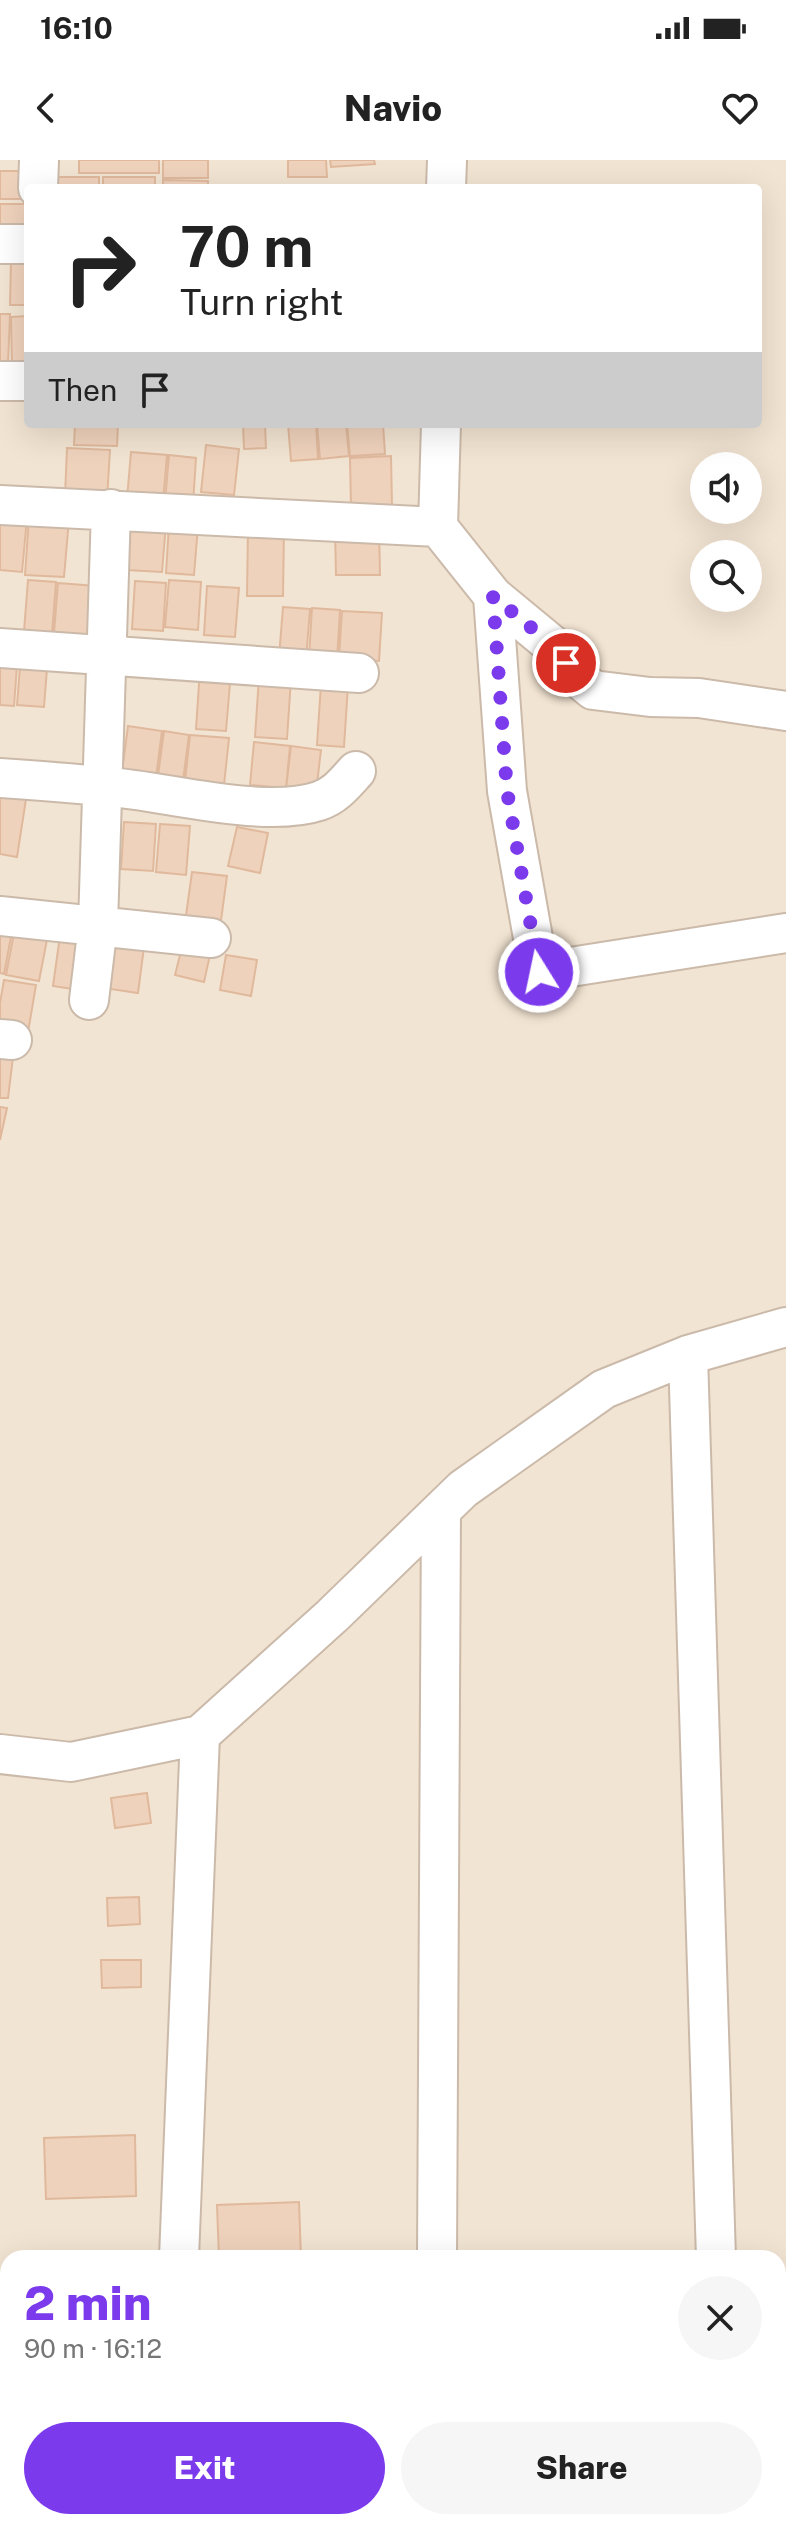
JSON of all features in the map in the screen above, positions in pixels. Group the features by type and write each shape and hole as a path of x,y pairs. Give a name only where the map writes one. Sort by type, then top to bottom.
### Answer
{"street":[{"path":"38,184 39,160"},
{"path":"446,184 447,160"},
{"path":"0,244 24,244"},
{"path":"0,381 24,381"},
{"path":"441,428 438,527 493,596 557,649 576,676 593,690 650,697 699,698 786,711"},
{"path":"0,505 438,527"},
{"path":"89,1000 98,925 111,509"},
{"path":"493,596 507,791 539,972 786,933"},
{"path":"0,648 359,673"},
{"path":"0,778 290,807 330,796 356,771"},
{"path":"0,916 211,938"},
{"path":"0,1754 71,1762 200,1735 332,1616 463,1489 604,1389 688,1355 786,1327"},
{"path":"688,1355 716,2250"},
{"path":"437,2250 441,1511"},
{"path":"179,2250 200,1735"}],"shaded area":[{"path":"0,160 786,160 786,2250 0,2250"}],"building":[{"path":"79,160 159,160 159,173 79,173"},
{"path":"163,160 208,160 208,178 163,178"},
{"path":"288,160 326,160 327,177 288,177"},
{"path":"330,160 374,160 375,164 331,167"},
{"path":"0,171 32,171 30,184 24,184 24,199 0,199"},
{"path":"54,177 99,177 99,184 54,184"},
{"path":"103,177 155,177 155,184 103,184"},
{"path":"163,180 208,181 208,184 163,184"},
{"path":"0,204 24,204 24,235 0,235"},
{"path":"11,263 24,263 24,305 10,305"},
{"path":"0,314 10,314 8,364 0,364"},
{"path":"24,316 24,366 12,366 11,317"},
{"path":"75,428 118,428 117,446 74,445"},
{"path":"243,428 265,428 266,448 244,449"},
{"path":"288,428 316,428 318,459 291,461"},
{"path":"317,428 346,428 349,456 320,459"},
{"path":"347,428 383,428 385,454 350,456"},
{"path":"206,445 239,449 234,495 201,492"},
{"path":"67,448 110,450 107,499 65,496"},
{"path":"131,452 167,455 163,501 127,499"},
{"path":"169,455 196,458 193,504 165,502"},
{"path":"391,456 392,506 351,507 350,458"},
{"path":"0,516 27,518 22,572 0,570"},
{"path":"29,517 69,519 64,577 25,575"},
{"path":"130,522 166,524 162,572 127,570"},
{"path":"169,524 198,526 194,575 166,573"},
{"path":"248,528 284,528 283,596 247,596"},
{"path":"379,528 380,575 336,575 335,529"},
{"path":"28,580 56,582 52,633 24,631"},
{"path":"169,580 201,582 198,630 165,627"},
{"path":"135,581 166,583 163,631 132,629"},
{"path":"58,583 96,586 92,636 54,633"},
{"path":"207,586 239,588 235,637 204,635"},
{"path":"283,607 310,609 306,659 279,657"},
{"path":"312,608 340,610 337,659 309,657"},
{"path":"342,611 382,613 379,661 339,658"},
{"path":"0,651 18,652 14,706 0,705"},
{"path":"21,654 48,656 44,707 17,705"},
{"path":"200,669 231,671 226,731 196,729"},
{"path":"259,677 291,679 287,739 255,737"},
{"path":"321,684 348,685 344,747 317,745"},
{"path":"128,726 162,731 156,777 122,772"},
{"path":"164,731 189,735 183,780 158,776"},
{"path":"190,735 229,738 224,785 185,781"},
{"path":"254,742 290,746 286,788 250,785"},
{"path":"291,746 321,750 316,792 286,789"},
{"path":"0,795 26,799 17,857 0,854"},
{"path":"124,822 156,824 153,871 121,869"},
{"path":"160,824 190,826 186,875 156,872"},
{"path":"237,827 268,833 260,873 228,866"},
{"path":"192,872 227,876 220,928 185,923"},
{"path":"0,919 14,921 4,974 0,973"},
{"path":"16,923 49,929 39,981 6,975"},
{"path":"60,936 87,940 79,990 53,986"},
{"path":"110,943 144,947 138,993 104,988"},
{"path":"183,943 211,950 204,982 175,975"},
{"path":"226,955 257,960 251,996 220,990"},
{"path":"4,980 36,985 27,1038 0,1034"},
{"path":"0,1048 14,1049 8,1098 0,1098"},
{"path":"0,1107 7,1108 0,1140"},
{"path":"147,1793 151,1823 115,1828 111,1798"},
{"path":"139,1897 140,1924 108,1926 107,1898"},
{"path":"101,1960 141,1960 141,1987 102,1988"},
{"path":"135,2135 136,2196 46,2199 44,2138"},
{"path":"299,2202 301,2250 219,2250 217,2205"}],"route":[{"path":"539,972 507,791 493,596 557,649 566,663"}]}
